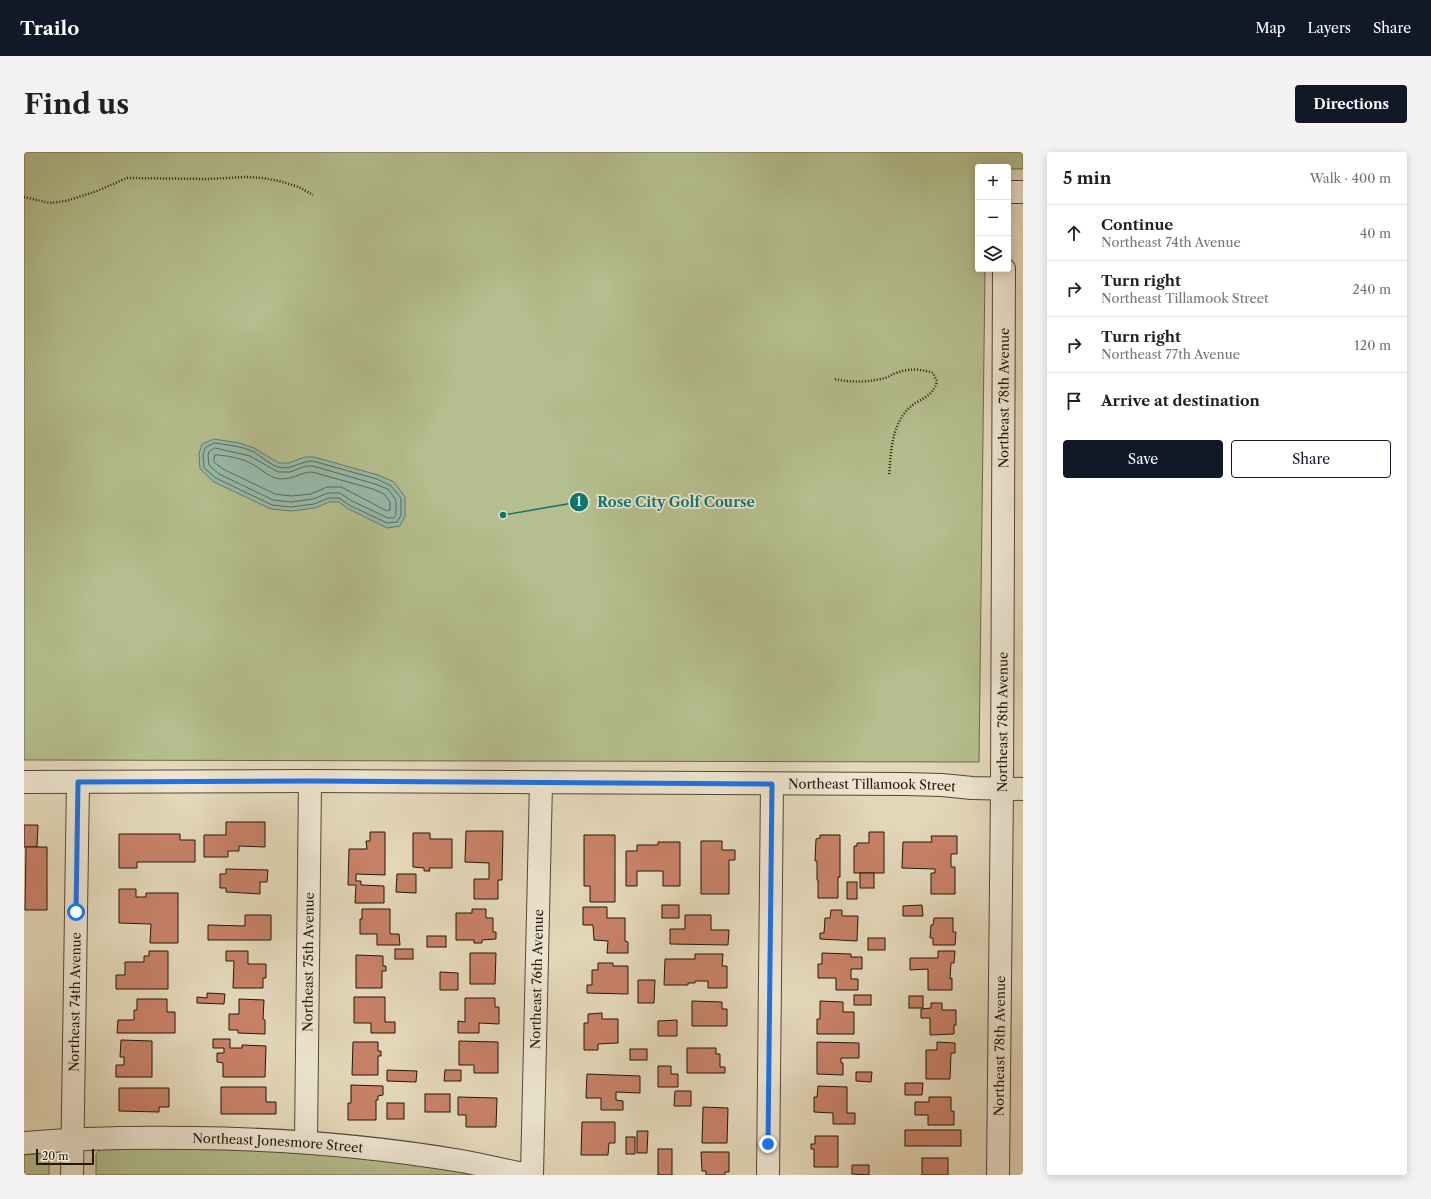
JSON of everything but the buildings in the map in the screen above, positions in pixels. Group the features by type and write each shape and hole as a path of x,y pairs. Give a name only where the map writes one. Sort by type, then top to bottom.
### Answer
{"street":[{"path":"1011,192 1023,192"},
{"name":"Northeast 78th Avenue","path":"998,1175 1013,789 1004,272"},
{"name":"Northeast Tillamook Street","path":"24,782 310,781 911,784 1013,789"},
{"name":"Northeast 75th Avenue","path":"306,1142 310,781"},
{"name":"Northeast 74th Avenue","path":"72,1157 78,782"},
{"name":"Northeast 76th Avenue","path":"532,1175 540,783"},
{"path":"768,1175 772,784"},
{"name":"Northeast Jonesmore Street","path":"24,1143 72,1157 165,1138 243,1139 306,1142 460,1161 529,1175"}],"path":[{"path":"24,197 50,203 66,201 91,193 127,178 207,179 246,177 279,181 299,187 313,195"},
{"path":"835,379 847,382 873,380 886,378 906,370 917,369 933,373 937,381 935,389 930,395 915,403 908,409 899,422 893,438 889,476"}],"shaded area":[{"path":"24,152 1023,152 1023,169 1011,169 1011,164 975,164 975,272 985,272 979,762 24,760"},
{"path":"110,1148 305,1150 453,1168 478,1175 96,1175 96,1154 100,1150"},
{"path":"46,1153 49,1158 49,1175 24,1175 24,1155"}],"water":[{"path":"214,439 239,443 254,448 279,463 289,463 305,457 314,457 378,475 394,482 405,497 405,516 400,526 387,528 347,508 339,502 329,502 315,508 291,511 271,509 214,482 200,469 199,454 202,444"}],"place":[{"name":"Rose City Golf Course","path":"503,515"}],"route":[{"path":"76,912 78,782 310,781 772,784 768,1144"}]}
